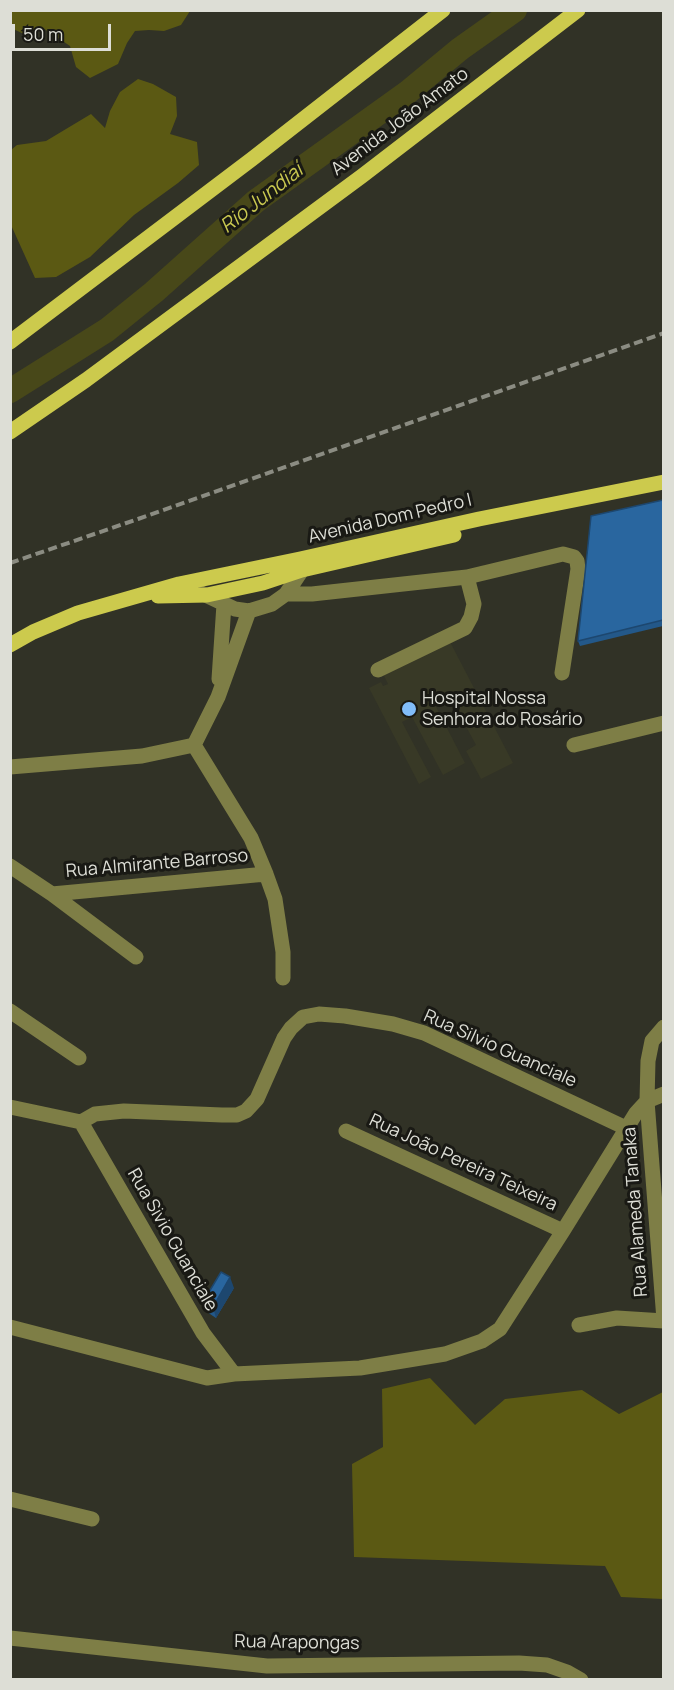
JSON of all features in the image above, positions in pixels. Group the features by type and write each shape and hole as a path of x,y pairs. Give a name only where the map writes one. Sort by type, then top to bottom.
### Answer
{"main road":[{"path":"10,342 252,159 443,10"},
{"name":"Avenida João Amato","path":"10,432 86,380 200,296 579,10"},
{"name":"Avenida Dom Pedro I","path":"125,599 173,595 207,596 263,583 305,563 480,519 663,482"},
{"name":"Avenida Dom Pedro I","path":"10,645 33,632 78,614 180,584 305,563 485,528 663,489"}],"street":[{"path":"286,594 312,594 467,577 563,554 574,557 578,569 562,673"},
{"path":"180,584 235,609 249,611 272,604 286,594 305,563"},
{"path":"378,670 465,628 474,604 467,577"},
{"path":"218,697 224,604"},
{"path":"194,745 218,697 249,611"},
{"path":"574,745 663,723"},
{"path":"10,767 142,756 194,745"},
{"path":"194,745 251,838 266,874 275,899 283,952 283,978"},
{"path":"10,866 52,894 136,957"},
{"name":"Rua Almirante Barroso","path":"52,894 266,874"},
{"path":"10,1011 79,1058"},
{"name":"Rua Silvio Guanciale","path":"81,1122 95,1114 124,1111 222,1115 237,1115 246,1111 257,1099 284,1038 291,1028 303,1017 319,1014 393,1024 424,1033 626,1128"},
{"name":"Rua Alameda Tanaka","path":"663,1027 652,1041 648,1061 647,1101 663,1320"},
{"path":"10,1327 207,1378 234,1374 360,1368 446,1354 482,1341 500,1329 636,1113 647,1101 663,1094"},
{"path":"10,1107 81,1122"},
{"name":"Rua Sivio Guanciale","path":"81,1122 203,1333 234,1374"},
{"name":"Rua João Pereira Teixeira","path":"346,1131 563,1231"},
{"path":"579,1325 616,1318 663,1320"},
{"path":"10,1500 92,1519"},
{"name":"Rua Arapongas","path":"10,1638 267,1666 519,1663 547,1665 581,1680"}],"shaded area":[{"path":"10,11 190,11 181,25 164,31 135,31 118,64 90,78 76,67 70,46 43,28 24,34 11,28"},
{"path":"138,79 153,84 176,97 177,116 170,134 197,142 199,165 134,215 90,257 56,277 35,278 11,225 11,150 17,145 46,141 91,114 105,128 110,111 120,92"},
{"name":"Hospital Nossa Senhora do Rosário","path":"448,638 513,763 481,779 466,751 476,745 449,695 434,703 465,763 443,775 412,717 402,722 431,777 419,784 369,688 381,682 383,686 388,684 382,672"},
{"path":"430,1378 475,1425 505,1399 582,1390 619,1414 663,1392 663,1599 621,1597 605,1566 354,1557 352,1464 383,1447 382,1389"}],"building":[{"path":"663,500 663,620 578,641 591,516"},
{"path":"221,1272 230,1277 213,1307 203,1302"}],"waterway":[{"name":"Rio Jundiaí","path":"10,391 107,330 154,292 256,201 408,92 460,49 515,10"}],"railway":[{"path":"10,563 664,333"}],"place":[{"name":"Hospital Nossa Senhora do Rosário","path":"409,709"}]}
